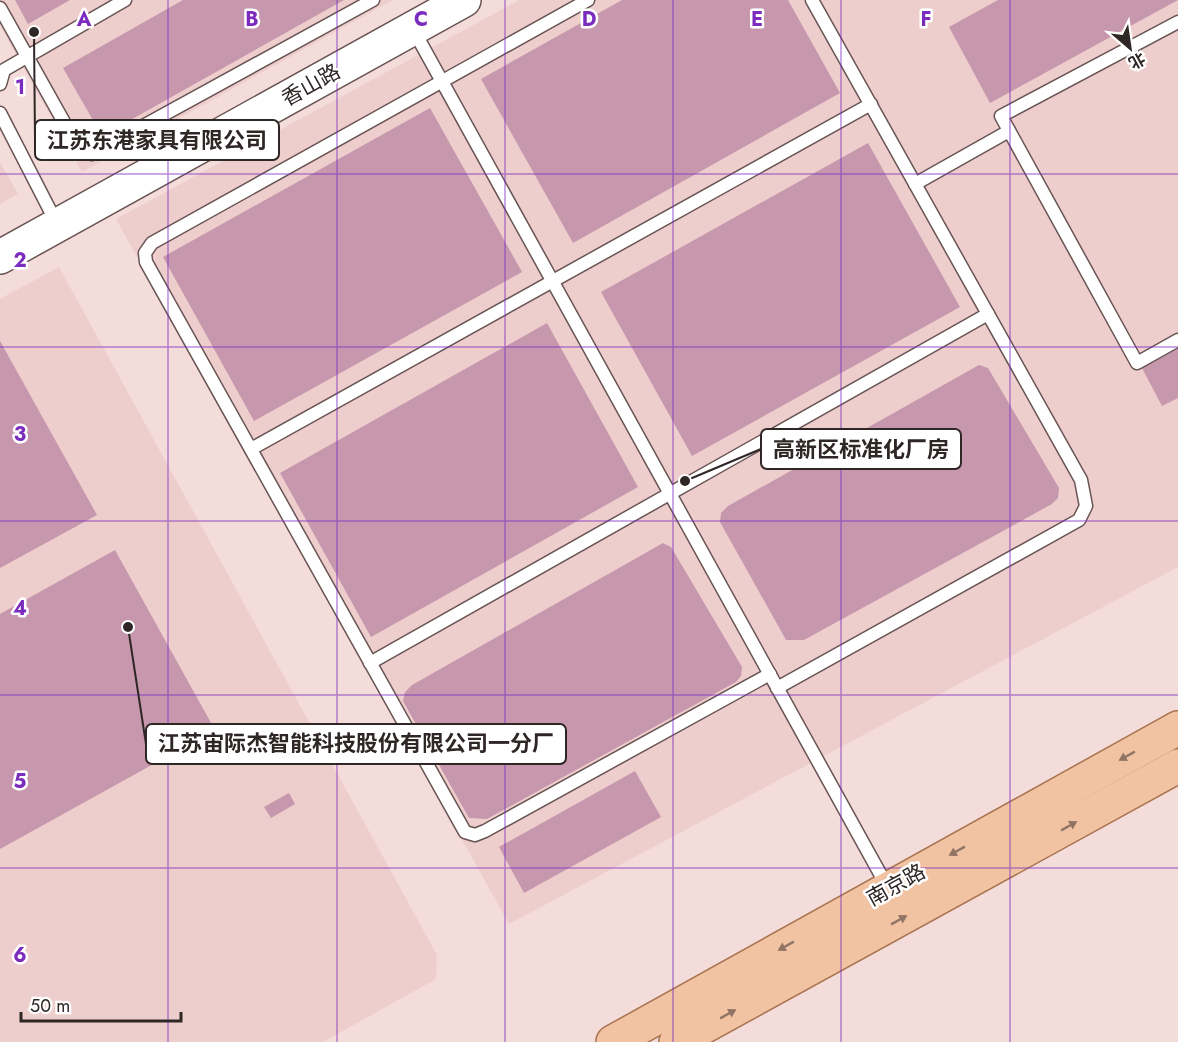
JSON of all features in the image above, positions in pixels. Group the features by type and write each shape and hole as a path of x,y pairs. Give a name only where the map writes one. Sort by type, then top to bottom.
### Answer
{"main road":[{"name":"南京路","path":"630,1038 888,889 1178,728"},
{"name":"南京路","path":"676,1042 1178,766"}],"street":[{"name":"香山路","path":"0,257 464,0"}],"lane":[{"path":"0,84 4,70 125,0"},
{"path":"0,8 79,149 92,154 373,0"},
{"path":"588,0 152,243 145,253 146,262 465,832 475,835 770,674"},
{"path":"777,688 1079,520 1086,506 1081,480 812,0"},
{"path":"1178,22 1001,116 1137,363 1178,340"},
{"path":"413,28 888,889"},
{"path":"251,449 871,104"},
{"path":"0,113 58,225"},
{"path":"915,184 1009,131"},
{"path":"370,663 988,314"}],"shaded area":[{"path":"0,0 393,0 82,172 0,26"},
{"path":"519,0 1178,0 1178,567 509,924 116,219"},
{"path":"0,162 18,194 0,204"},
{"path":"59,267 437,955 436,979 323,1042 0,1042 0,299"}],"building":[{"path":"15,0 70,0 28,24"},
{"path":"183,0 344,0 102,136 63,68"},
{"path":"622,0 788,0 840,93 573,243 481,79"},
{"path":"998,0 1178,0 990,103 949,27"},
{"path":"430,108 522,272 254,421 163,257"},
{"path":"868,143 960,307 692,456 601,292"},
{"path":"547,323 638,487 371,637 280,473"},
{"path":"0,341 97,515 0,568"},
{"path":"1178,348 1178,398 1162,406 1142,368"},
{"path":"979,365 988,368 1059,488 1058,498 1052,504 804,640 786,640 720,522 721,513 728,506"},
{"path":"663,543 671,547 742,667 741,676 736,682 487,819 469,818 403,701 405,692 412,685"},
{"path":"115,550 215,730 0,849 0,614"},
{"path":"635,771 661,817 524,893 499,847"},
{"path":"289,793 295,804 271,818 264,807"}],"place":[{"name":"江苏东港家具有限公司","path":"34,32"},
{"name":"高新区标准化厂房","path":"685,481"},
{"name":"江苏宙际杰智能科技股份有限公司一分厂","path":"128,627"}]}
